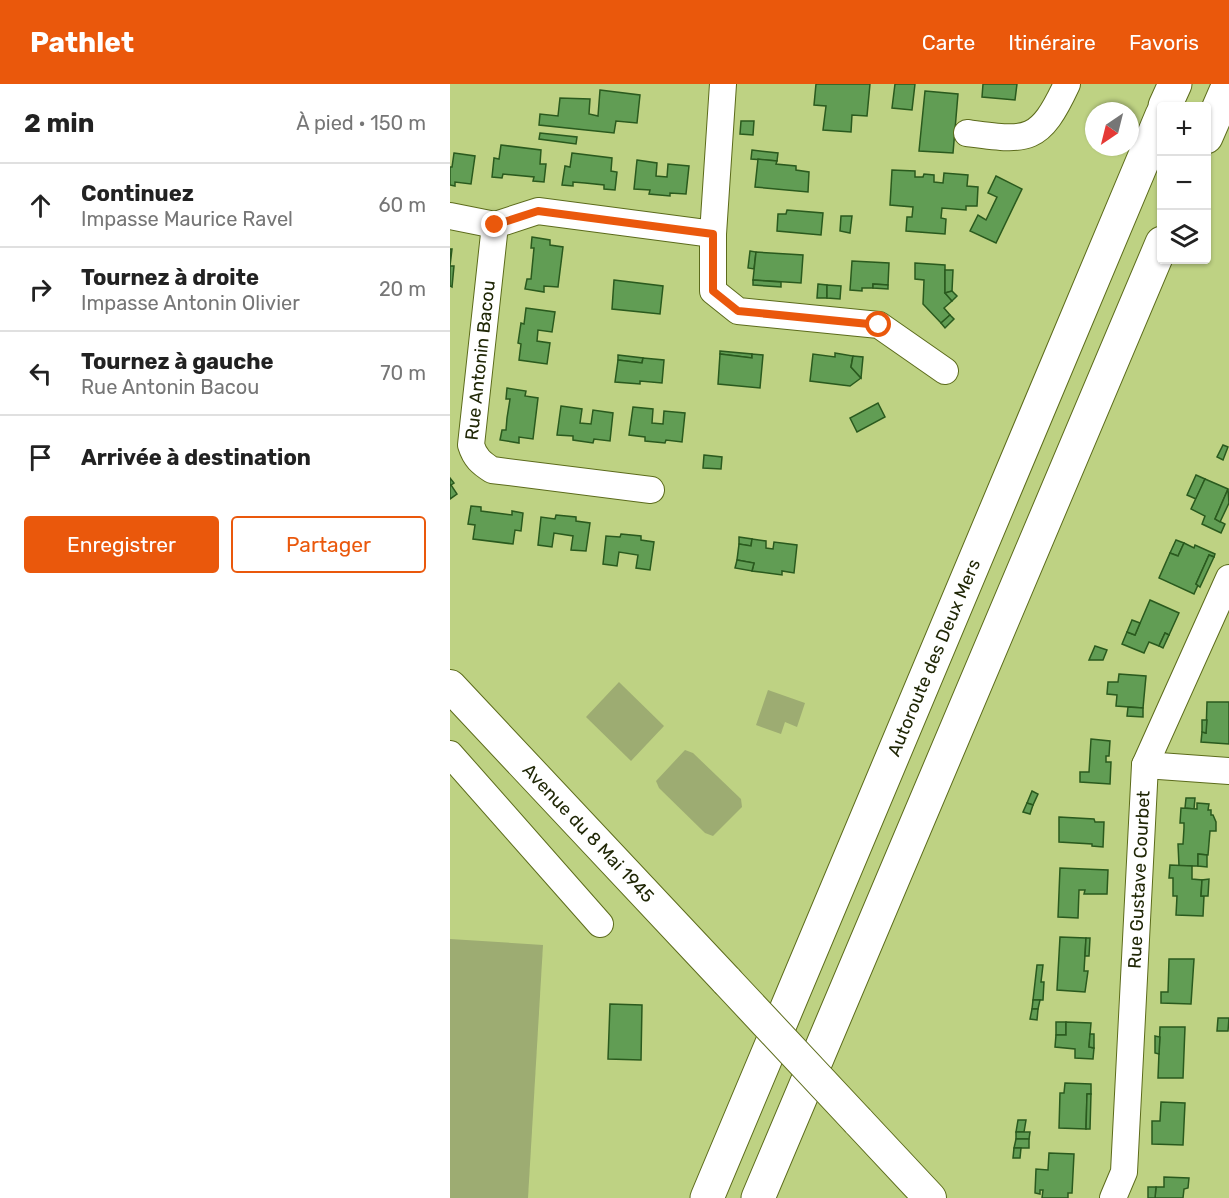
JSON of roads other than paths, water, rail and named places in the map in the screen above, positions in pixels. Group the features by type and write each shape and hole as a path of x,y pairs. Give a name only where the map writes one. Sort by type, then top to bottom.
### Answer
{"highway":[{"path":"1167,102 1175,84"},
{"path":"1211,125 1229,84"},
{"name":"Autoroute des Deux Mers","path":"707,1198 1157,125"},
{"path":"759,1198 1157,253"}],"main road":[{"name":"Avenue du 8 Mai 1945","path":"450,686 930,1198"}],"street":[{"path":"723,84 713,234 713,291 738,311 879,325 945,371"},
{"path":"967,133 1009,138 1027,136 1037,131 1050,116 1066,84"},
{"path":"450,216 495,225 538,211 713,234"},
{"name":"Rue Antonin Bacou","path":"495,225 471,445 474,455 492,470 651,490"},
{"name":"Rue Gustave Courbet","path":"1113,1198 1124,1172 1145,765 1229,578"},
{"path":"450,754 600,924"},
{"path":"1145,765 1229,771"}]}
